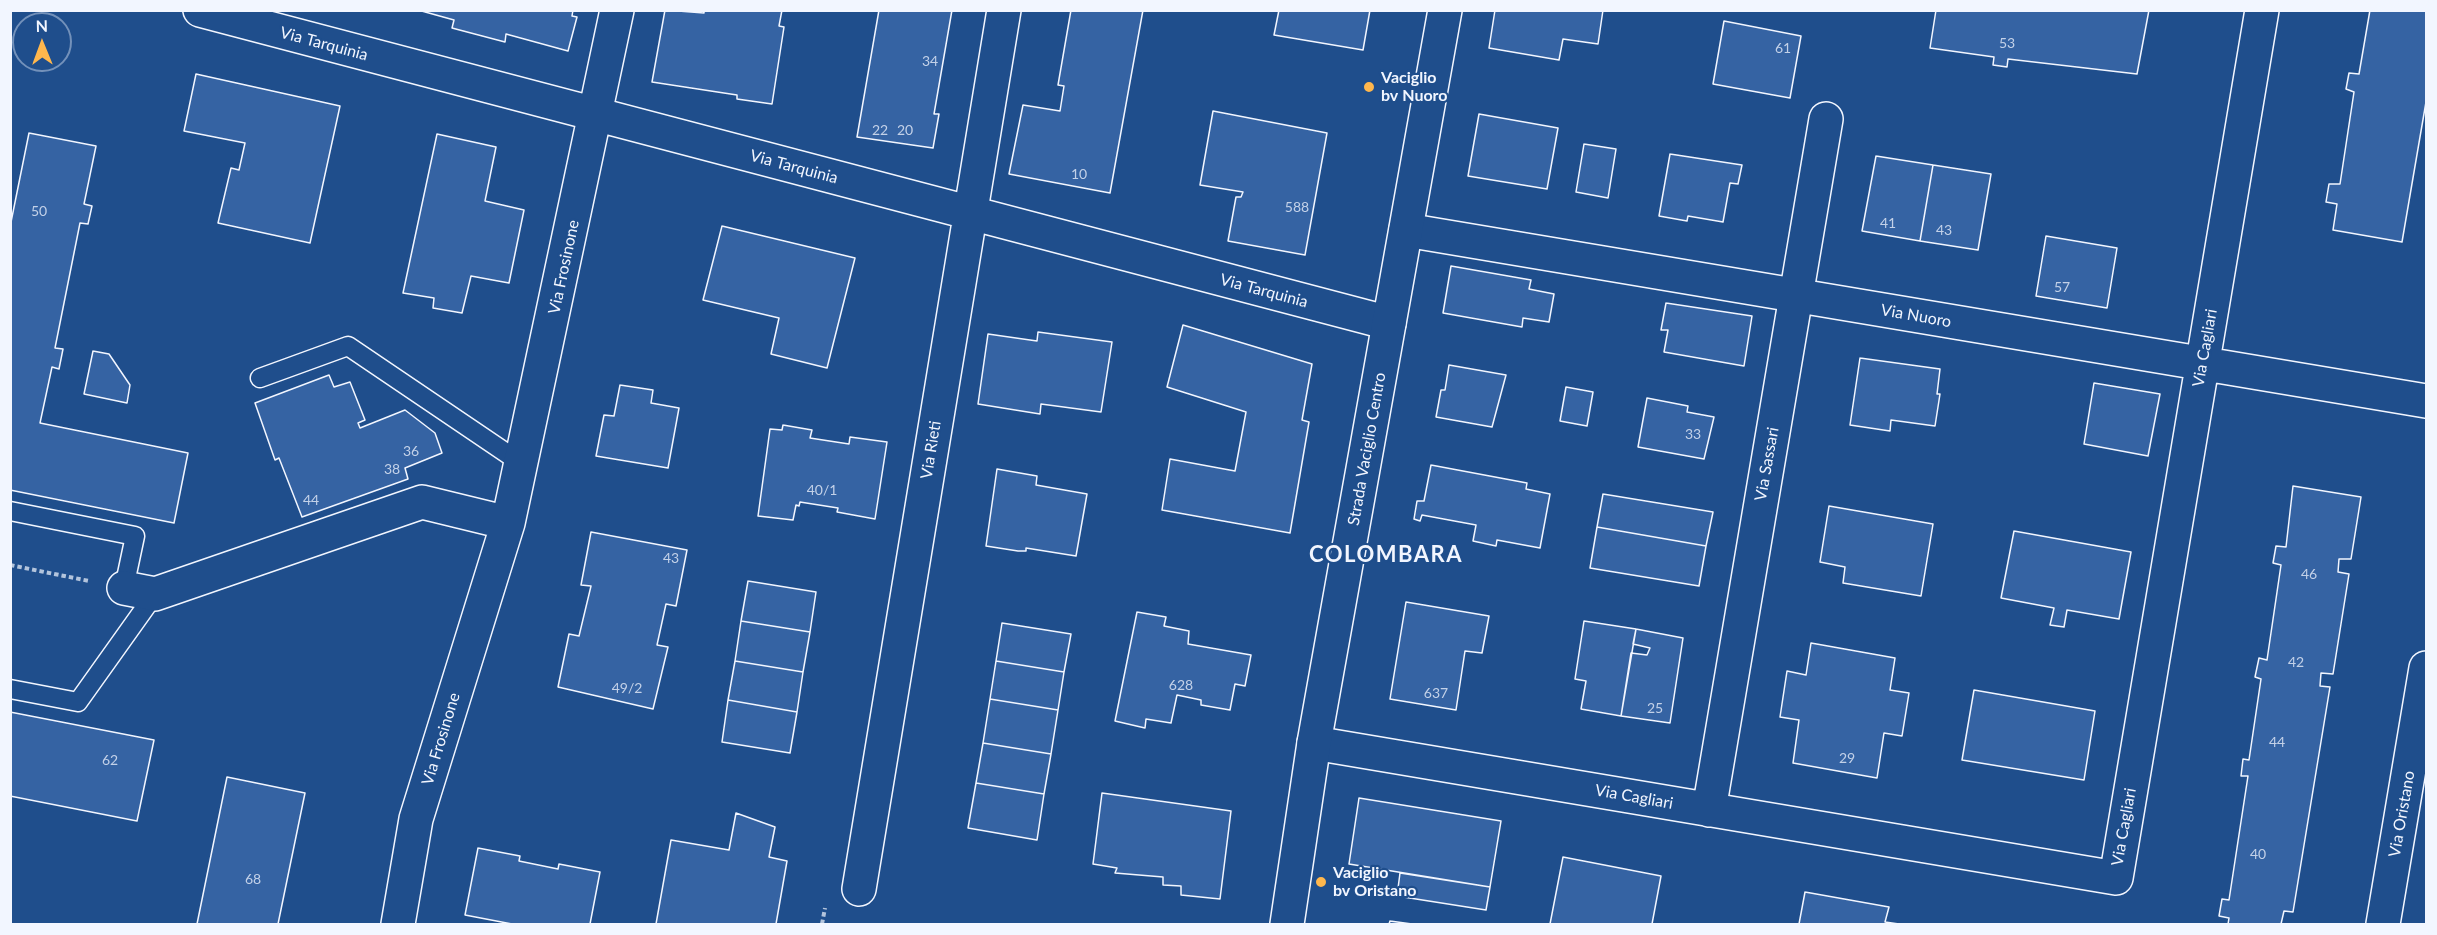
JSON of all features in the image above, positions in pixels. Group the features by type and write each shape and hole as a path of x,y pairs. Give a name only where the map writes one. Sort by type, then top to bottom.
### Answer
{"street":[{"name":"Via Tarquinia","path":"200,10 1389,323"},
{"name":"Via Frosinone","path":"398,924 416,819 508,523 597,115 617,10"},
{"name":"Via Rieti","path":"859,889 1004,10"},
{"name":"Strada Vaciglio Centro","path":"1287,924 1314,743 1445,10"},
{"name":"Via Cagliari","path":"1314,743 2116,878 2262,10"},
{"name":"Via Sassari","path":"1709,810 1826,119"},
{"name":"Via Nuoro","path":"1406,230 2427,401"},
{"path":"140,591 422,501 508,523"},
{"name":"Via Oristano","path":"2383,924 2427,668"}],"lane":[{"path":"260,378 348,346 521,463"},
{"path":"10,511 135,536 140,591 78,702 10,689"}],"path":[{"path":"10,565 140,591"}],"building":[{"path":"418,10 573,10 572,16 577,17 568,51 506,34 505,42 452,28 454,20"},
{"path":"665,10 704,13 704,10 782,10 779,26 784,27 772,104 737,99 737,95 652,82"},
{"path":"879,10 952,10 934,114 939,114 933,148 857,137"},
{"path":"1071,10 1143,10 1110,193 1009,174 1023,105 1060,111 1064,86 1058,85"},
{"path":"1279,10 1370,10 1363,50 1274,35"},
{"path":"1495,10 1603,10 1598,44 1563,39 1559,60 1489,48"},
{"path":"1936,10 2149,10 2137,74 2008,59 2007,67 1993,65 1994,57 1930,48"},
{"path":"2370,10 2426,10 2426,102 2402,242 2333,230 2337,204 2326,202 2329,184 2340,184 2354,92 2346,89 2349,73 2359,74"},
{"path":"1724,21 1801,36 1790,98 1713,84"},
{"path":"196,74 340,106 310,243 218,223 231,168 239,170 245,143 184,131"},
{"path":"1213,111 1327,133 1305,255 1228,241 1236,197 1241,197 1243,192 1200,185"},
{"path":"1479,114 1558,128 1547,189 1468,176"},
{"path":"29,133 96,146 84,204 92,206 88,224 80,223 55,348 63,349 59,369 52,367 40,423 188,453 174,523 10,490 10,227"},
{"path":"437,134 496,147 485,201 524,210 509,283 471,276 462,313 433,308 434,298 403,293"},
{"path":"1584,144 1616,149 1608,198 1576,192"},
{"path":"1670,154 1742,165 1738,184 1730,183 1723,222 1688,216 1687,221 1659,216"},
{"path":"1876,156 1933,165 1920,241 1862,231"},
{"path":"1933,165 1991,174 1978,250 1920,241"},
{"path":"722,226 855,258 827,368 771,354 779,318 703,300"},
{"path":"2046,236 2117,248 2107,308 2036,296"},
{"path":"1451,266 1531,280 1529,289 1554,294 1549,322 1523,318 1522,327 1443,313"},
{"path":"1666,303 1752,316 1744,366 1664,352 1668,330 1661,330"},
{"path":"1183,325 1312,364 1302,420 1309,422 1290,533 1162,510 1170,459 1235,471 1246,412 1167,387"},
{"path":"1038,332 1112,342 1101,412 1041,404 1040,414 978,404 988,334 1037,341"},
{"path":"93,351 109,354 130,385 127,403 84,394"},
{"path":"1860,358 1940,369 1937,394 1940,394 1935,426 1891,420 1890,431 1850,425"},
{"path":"1449,365 1506,375 1492,427 1436,417 1441,390 1445,390"},
{"path":"329,375 334,387 350,382 365,420 358,423 360,428 405,410 435,433 442,453 405,468 408,479 302,517 279,458 275,460 255,403"},
{"path":"2094,383 2160,394 2148,456 2084,444"},
{"path":"620,385 653,390 651,403 679,408 668,468 596,456 604,415 614,416"},
{"path":"1566,387 1593,392 1587,426 1560,421"},
{"path":"1647,398 1688,406 1687,412 1714,417 1704,459 1638,447"},
{"path":"783,425 812,430 810,438 849,444 850,437 887,442 875,519 837,512 838,508 800,502 799,506 796,505 793,520 758,516 770,429 782,430"},
{"path":"1431,465 1527,483 1526,489 1550,494 1540,548 1497,540 1496,546 1473,541 1476,525 1422,515 1420,521 1414,519 1417,501 1424,501"},
{"path":"997,469 1037,476 1036,485 1087,494 1076,556 1026,548 1026,551 1018,551 986,546"},
{"path":"2293,486 2361,497 2351,559 2339,559 2338,572 2349,574 2333,674 2321,673 2320,686 2330,687 2293,912 2284,911 2281,924 2228,924 2229,918 2219,916 2222,899 2229,900 2248,776 2241,776 2243,759 2249,760 2261,679 2255,677 2259,658 2267,660 2281,565 2273,563 2276,546 2286,547"},
{"path":"1603,494 1713,512 1706,546 1597,527"},
{"path":"1829,506 1933,524 1921,596 1843,583 1845,567 1820,562"},
{"path":"1597,527 1706,546 1699,586 1590,568"},
{"path":"2014,531 2131,552 2119,619 2067,610 2064,627 2050,625 2054,608 2001,598"},
{"path":"591,532 687,550 676,606 666,604 657,645 668,647 653,709 558,687 569,634 579,636 591,586 581,585"},
{"path":"748,581 816,592 810,632 741,621"},
{"path":"1406,602 1489,616 1482,653 1465,651 1456,710 1390,699"},
{"path":"1137,612 1166,617 1164,626 1189,631 1188,644 1251,655 1245,686 1235,684 1230,710 1201,705 1201,700 1177,695 1171,723 1146,719 1145,728 1115,721"},
{"path":"741,621 810,632 803,672 735,661"},
{"path":"1584,621 1636,629 1621,716 1581,709 1586,681 1575,679"},
{"path":"1002,623 1071,634 1064,672 996,661"},
{"path":"1636,629 1683,638 1670,723 1621,716 1631,653 1647,655 1650,648 1633,644"},
{"path":"1811,643 1895,658 1890,690 1909,693 1902,736 1884,733 1877,778 1793,763 1799,720 1780,717 1787,671 1806,675"},
{"path":"735,661 803,672 797,712 728,700"},
{"path":"996,661 1064,672 1058,710 990,699"},
{"path":"1974,690 2095,711 2084,780 1962,760"},
{"path":"990,699 1058,710 1051,754 983,743"},
{"path":"728,700 797,712 790,753 722,742"},
{"path":"10,712 154,740 137,821 10,796"},
{"path":"983,743 1051,754 1044,794 976,783"},
{"path":"227,777 305,793 278,924 197,924"},
{"path":"976,783 1044,794 1037,840 968,828"},
{"path":"1102,793 1231,811 1220,899 1181,895 1181,886 1163,885 1163,877 1115,873 1117,868 1093,864"},
{"path":"1359,798 1501,821 1490,887 1349,864"},
{"path":"736,813 775,827 769,857 787,861 776,924 656,924 671,840 729,850"},
{"path":"478,848 520,856 519,861 558,869 559,864 600,872 590,924 512,924 465,915"},
{"path":"1563,857 1661,876 1652,924 1550,924"},
{"path":"1400,873 1490,887 1486,910 1397,896"},
{"path":"1805,892 1889,907 1885,922 1899,924 1799,924"},
{"path":"1390,921 1412,924 1389,924"}],"place":[{"name":"Vaciglio bv Nuoro","path":"1369,87"},
{"name":"Vaciglio bv Oristano","path":"1321,882"}],"district":[{"name":"COLOMBARA","path":"1386,555"}]}
